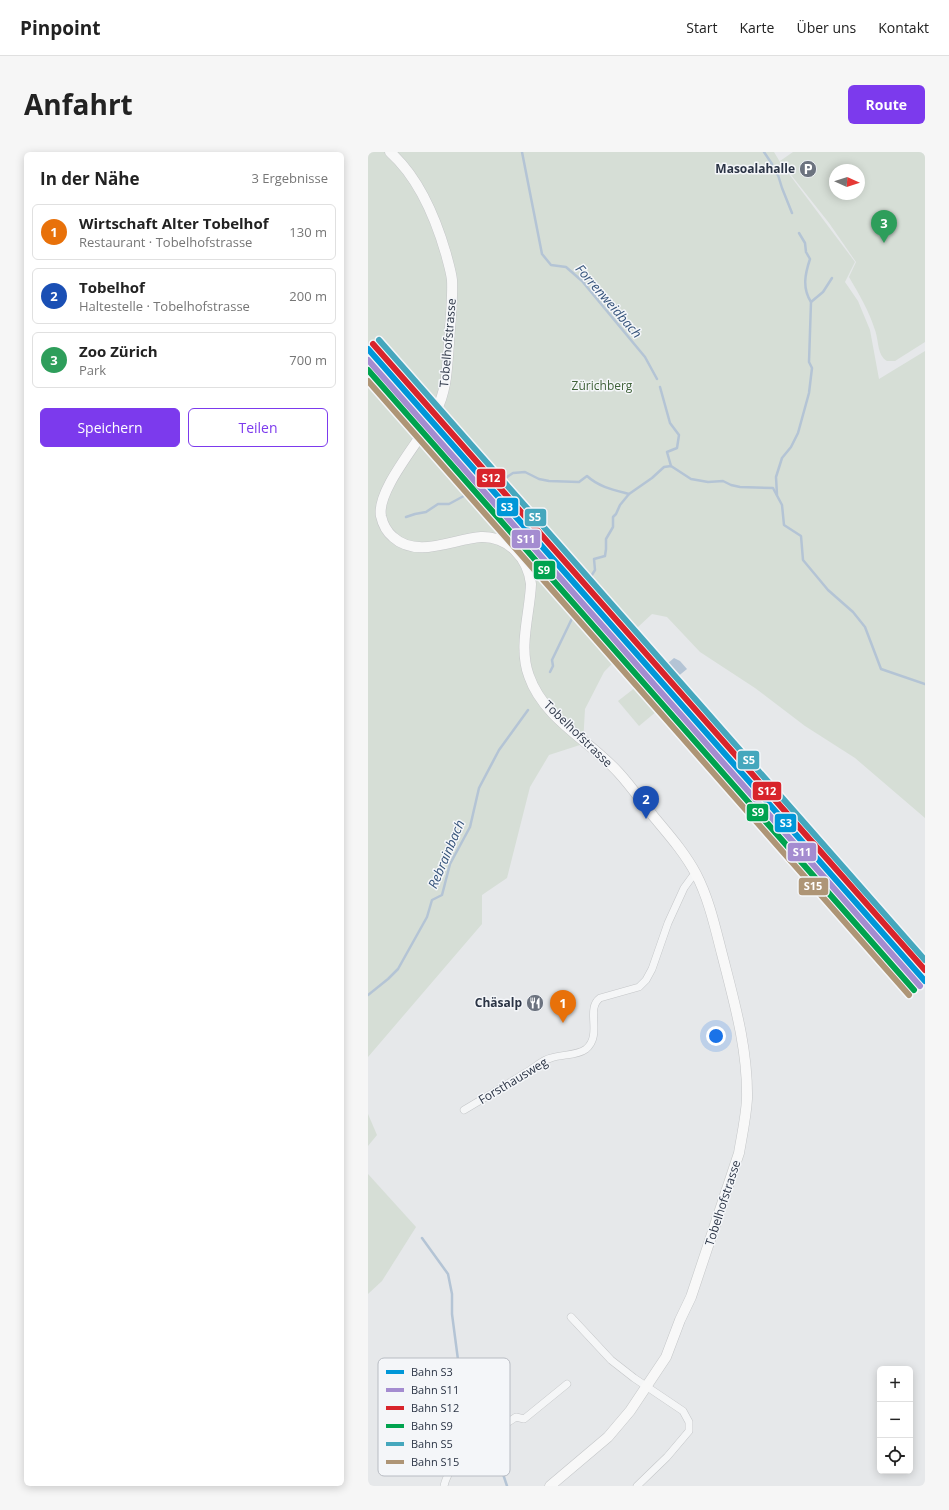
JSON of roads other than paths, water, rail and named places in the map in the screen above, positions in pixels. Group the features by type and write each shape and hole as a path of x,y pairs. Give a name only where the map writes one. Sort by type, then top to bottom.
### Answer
{"main road":[{"name":"Tobelhofstrasse","path":"390,152 410,173 426,201 444,248 451,278 452,293 447,367 443,394 426,430 388,485 381,508 383,522 393,536 400,542 406,544 432,546 473,538 487,538 504,542 519,554 527,567 531,584 525,654 528,675 536,690 554,715 596,750 618,772 676,844 696,874 705,894 712,917 739,1021 746,1067 746,1112 739,1153 691,1297 680,1320 666,1357 630,1411 608,1436 550,1486"}],"street":[{"name":"Forsthausweg","path":"464,1110 550,1058 574,1054 586,1049 594,1036 595,1021 593,1007 596,1001 600,998 639,987 646,980 652,969 668,923 684,888 696,874"},
{"path":"571,1317 611,1360 647,1387 684,1411 689,1422 689,1431 667,1457 637,1486"},
{"path":"510,1421 516,1417 524,1419 567,1384"},
{"path":"444,1486 447,1476"}],"water":[{"path":"674,658 680,661 687,669 676,678 667,667 667,664"}],"waterway":[{"name":"Forrenweidbach","path":"522,152 542,254 551,265 566,267 582,281 645,357 657,379"},
{"path":"764,152 772,164 772,169 778,175 792,213"},
{"path":"777,495 776,477 782,458 791,447 798,433 809,393 812,368 809,362 811,302 805,286 810,259 806,252 805,243 799,233"},
{"path":"811,302 823,292 832,278"},
{"name":"Forrenweidbach","path":"660,387 670,423 679,435 677,448 667,452 671,466"},
{"path":"550,672 553,666 552,660 587,590 590,578 595,570 594,559 605,556 606,539 613,527 613,517 620,505 629,494 652,478 664,467 671,466 691,479 708,482 723,481 740,487 773,488 782,505 784,525 801,536 803,560 828,590 853,612 865,627 881,669 925,684"},
{"path":"406,517 426,512 438,504 449,504 486,484 495,485 513,473 525,472 539,479 549,481 579,482 587,476 602,485 629,494"},
{"name":"Rebrainbach","path":"368,995 398,969 427,917 432,900 442,895 450,864 470,827 479,788 499,750 528,710"},
{"path":"422,1238 448,1274 452,1294 452,1314 458,1358"},
{"path":"504,1476 507,1486"}],"rail line":[{"name":"S5","path":"379,340 925,960"},
{"name":"S12","path":"373,344 925,970"},
{"name":"S3","path":"368,349 925,981"},
{"name":"S11","path":"368,360 920,986"},
{"name":"S9","path":"368,370 914,990"},
{"name":"S15","path":"368,381 909,995"}],"place":[{"name":"Masoalahalle","path":"808,169"},
{"name":"Zoo Zürich","path":"884,243"},
{"name":"Tobelhof","path":"646,819"},
{"name":"Chäsalp","path":"535,1003"},
{"name":"Wirtschaft Alter Tobelhof","path":"563,1023"}],"park label":[{"name":"Zürichberg","path":"602,386"}]}
